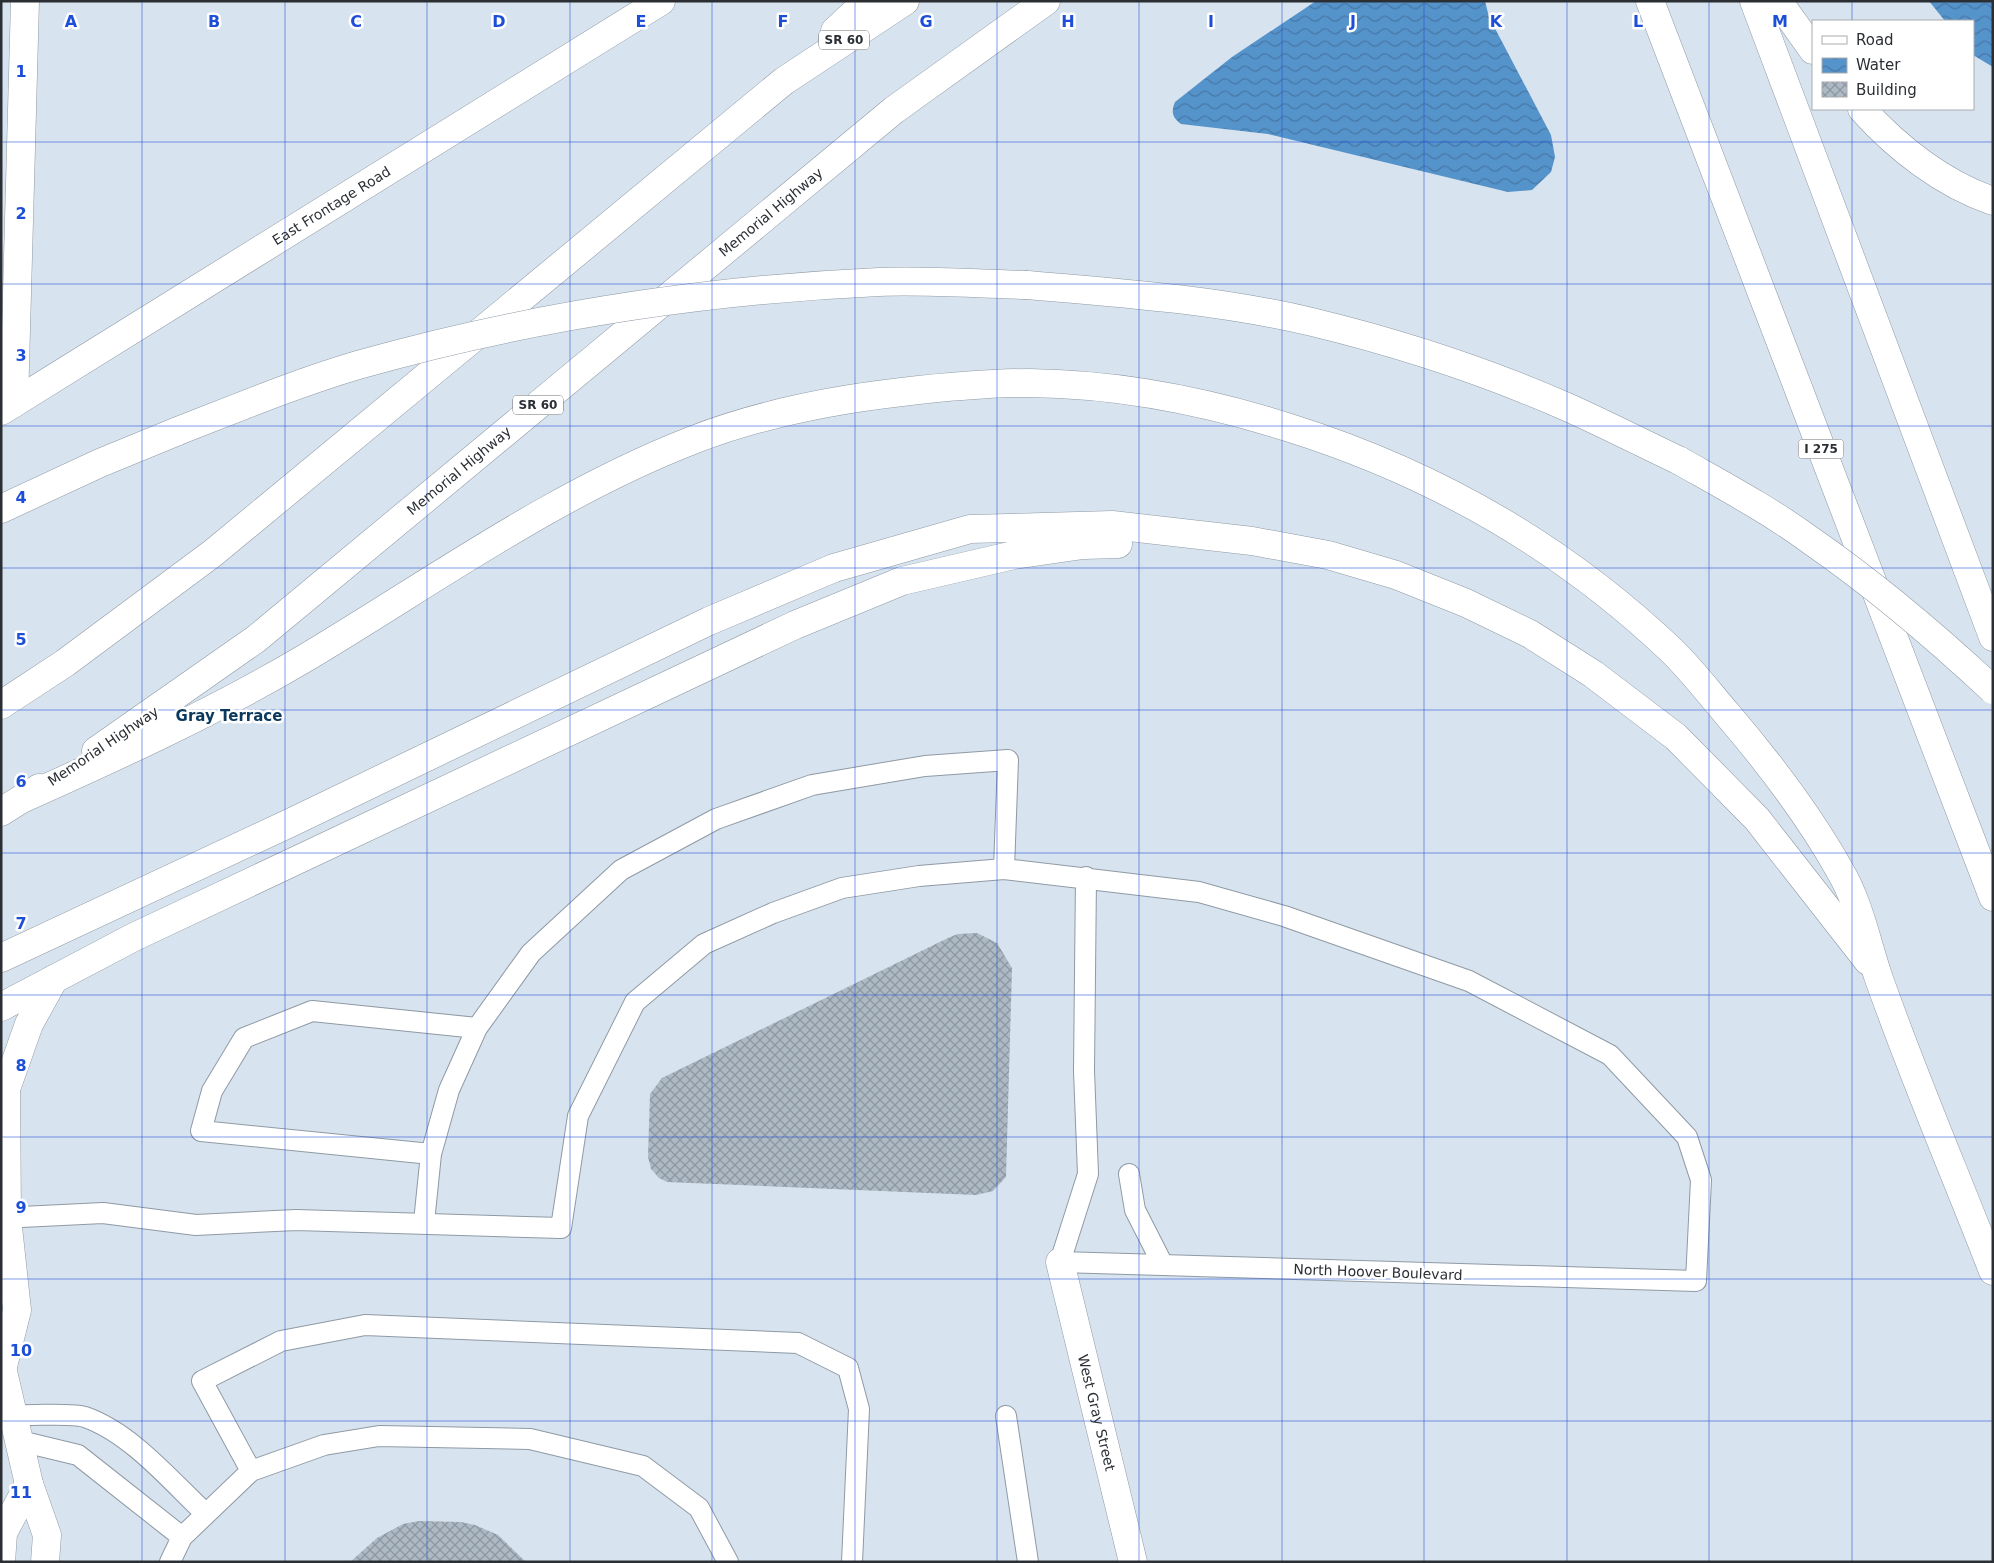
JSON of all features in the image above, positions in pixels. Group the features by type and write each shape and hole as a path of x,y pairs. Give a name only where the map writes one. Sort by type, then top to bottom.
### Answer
{"main road":[{"path":"7,407 25,1"},
{"name":"East Frontage Road","path":"7,407 661,1"},
{"path":"784,81 867,1"},
{"name":"SR 60","path":"1,705 65,663 213,553 784,81 905,1"},
{"name":"Memorial Highway","path":"13,805 141,722 256,639 894,110 1046,1"},
{"name":"I 275","path":"1650,1 1993,897"},
{"path":"1754,1 1993,637"},
{"path":"1778,1 1812,49"},
{"path":"1863,110 1895,142 1922,162 1951,181 1993,200"},
{"path":"1,509 100,463 266,396 358,366 507,328 625,306 744,290 881,282 1027,285 1122,293 1214,305 1321,325 1404,348 1482,374 1566,407 1680,461 1760,508 1839,560 1928,629 1993,690"},
{"path":"13,805 166,734 305,658 514,528 594,483 692,440 753,419 814,406 899,392 947,387 1030,383 1115,390 1194,401 1268,421 1346,446 1422,477 1487,512 1551,552 1605,593 1674,652 1770,763 1842,873 1862,921 1878,974 1993,1271"},
{"path":"1,958 292,822 709,621 834,568 970,529 1112,525 1252,541 1328,555 1396,575 1466,603 1530,634 1593,674 1676,737 1757,819 1878,974"},
{"path":"1,1007 143,933 795,625 902,581 1014,555 1083,545 1252,541"},
{"path":"45,1562 46,1535 28,1484 20,1441 7,1416 2,1365 17,1310 4,1218 4,1084 29,1024 54,979"},
{"name":"West Gray Street","path":"1060,1262 1133,1562"},
{"path":"1,1562 3,1534 28,1484"}],"lane":[{"path":"424,1222 431,1154 449,1090 477,1028 531,953 622,870 716,819 812,785 925,766 1008,760 1004,868"},
{"path":"4,1218 103,1213 196,1225 296,1220 424,1222 561,1228 578,1116 635,1002 704,944 773,913 842,888 919,876 1004,868 1086,876 1084,1071 1088,1174 1060,1262"},
{"name":"North Hoover Boulevard","path":"1060,1262 1696,1281 1701,1180 1687,1137 1610,1055 1469,982 1284,916 1199,892 1086,876"},
{"path":"431,1154 201,1131 212,1091 244,1038 312,1011 477,1028"},
{"path":"1128,1174 1135,1210 1163,1265"},
{"path":"250,1471 202,1381 281,1341 365,1324 798,1343 848,1368 859,1410 852,1562"},
{"path":"7,1416 84,1416 121,1435 206,1514"},
{"path":"1006,1416 1028,1562"},
{"path":"170,1562 182,1537 250,1471 324,1445 379,1436 530,1439 643,1466 699,1508 728,1562"},
{"path":"20,1441 78,1455 182,1537"}],"water":[{"path":"1316,1 1485,1 1489,17 1551,135 1555,157 1551,172 1532,190 1508,192 1268,134 1181,124 1174,117 1173,109 1175,102 1232,57"},
{"path":"1929,1 1993,1 1993,67 1974,56 1974,20 1944,20"}],"building":[{"path":"977,933 997,943 1012,968 1006,1177 993,1191 976,1195 667,1182 659,1178 651,1169 648,1157 650,1094 662,1078 950,937 958,934"},
{"path":"419,1521 461,1522 475,1525 498,1535 526,1562 350,1562 377,1538 403,1524"}],"district":[{"name":"Gray Terrace","path":"229,716"}]}
